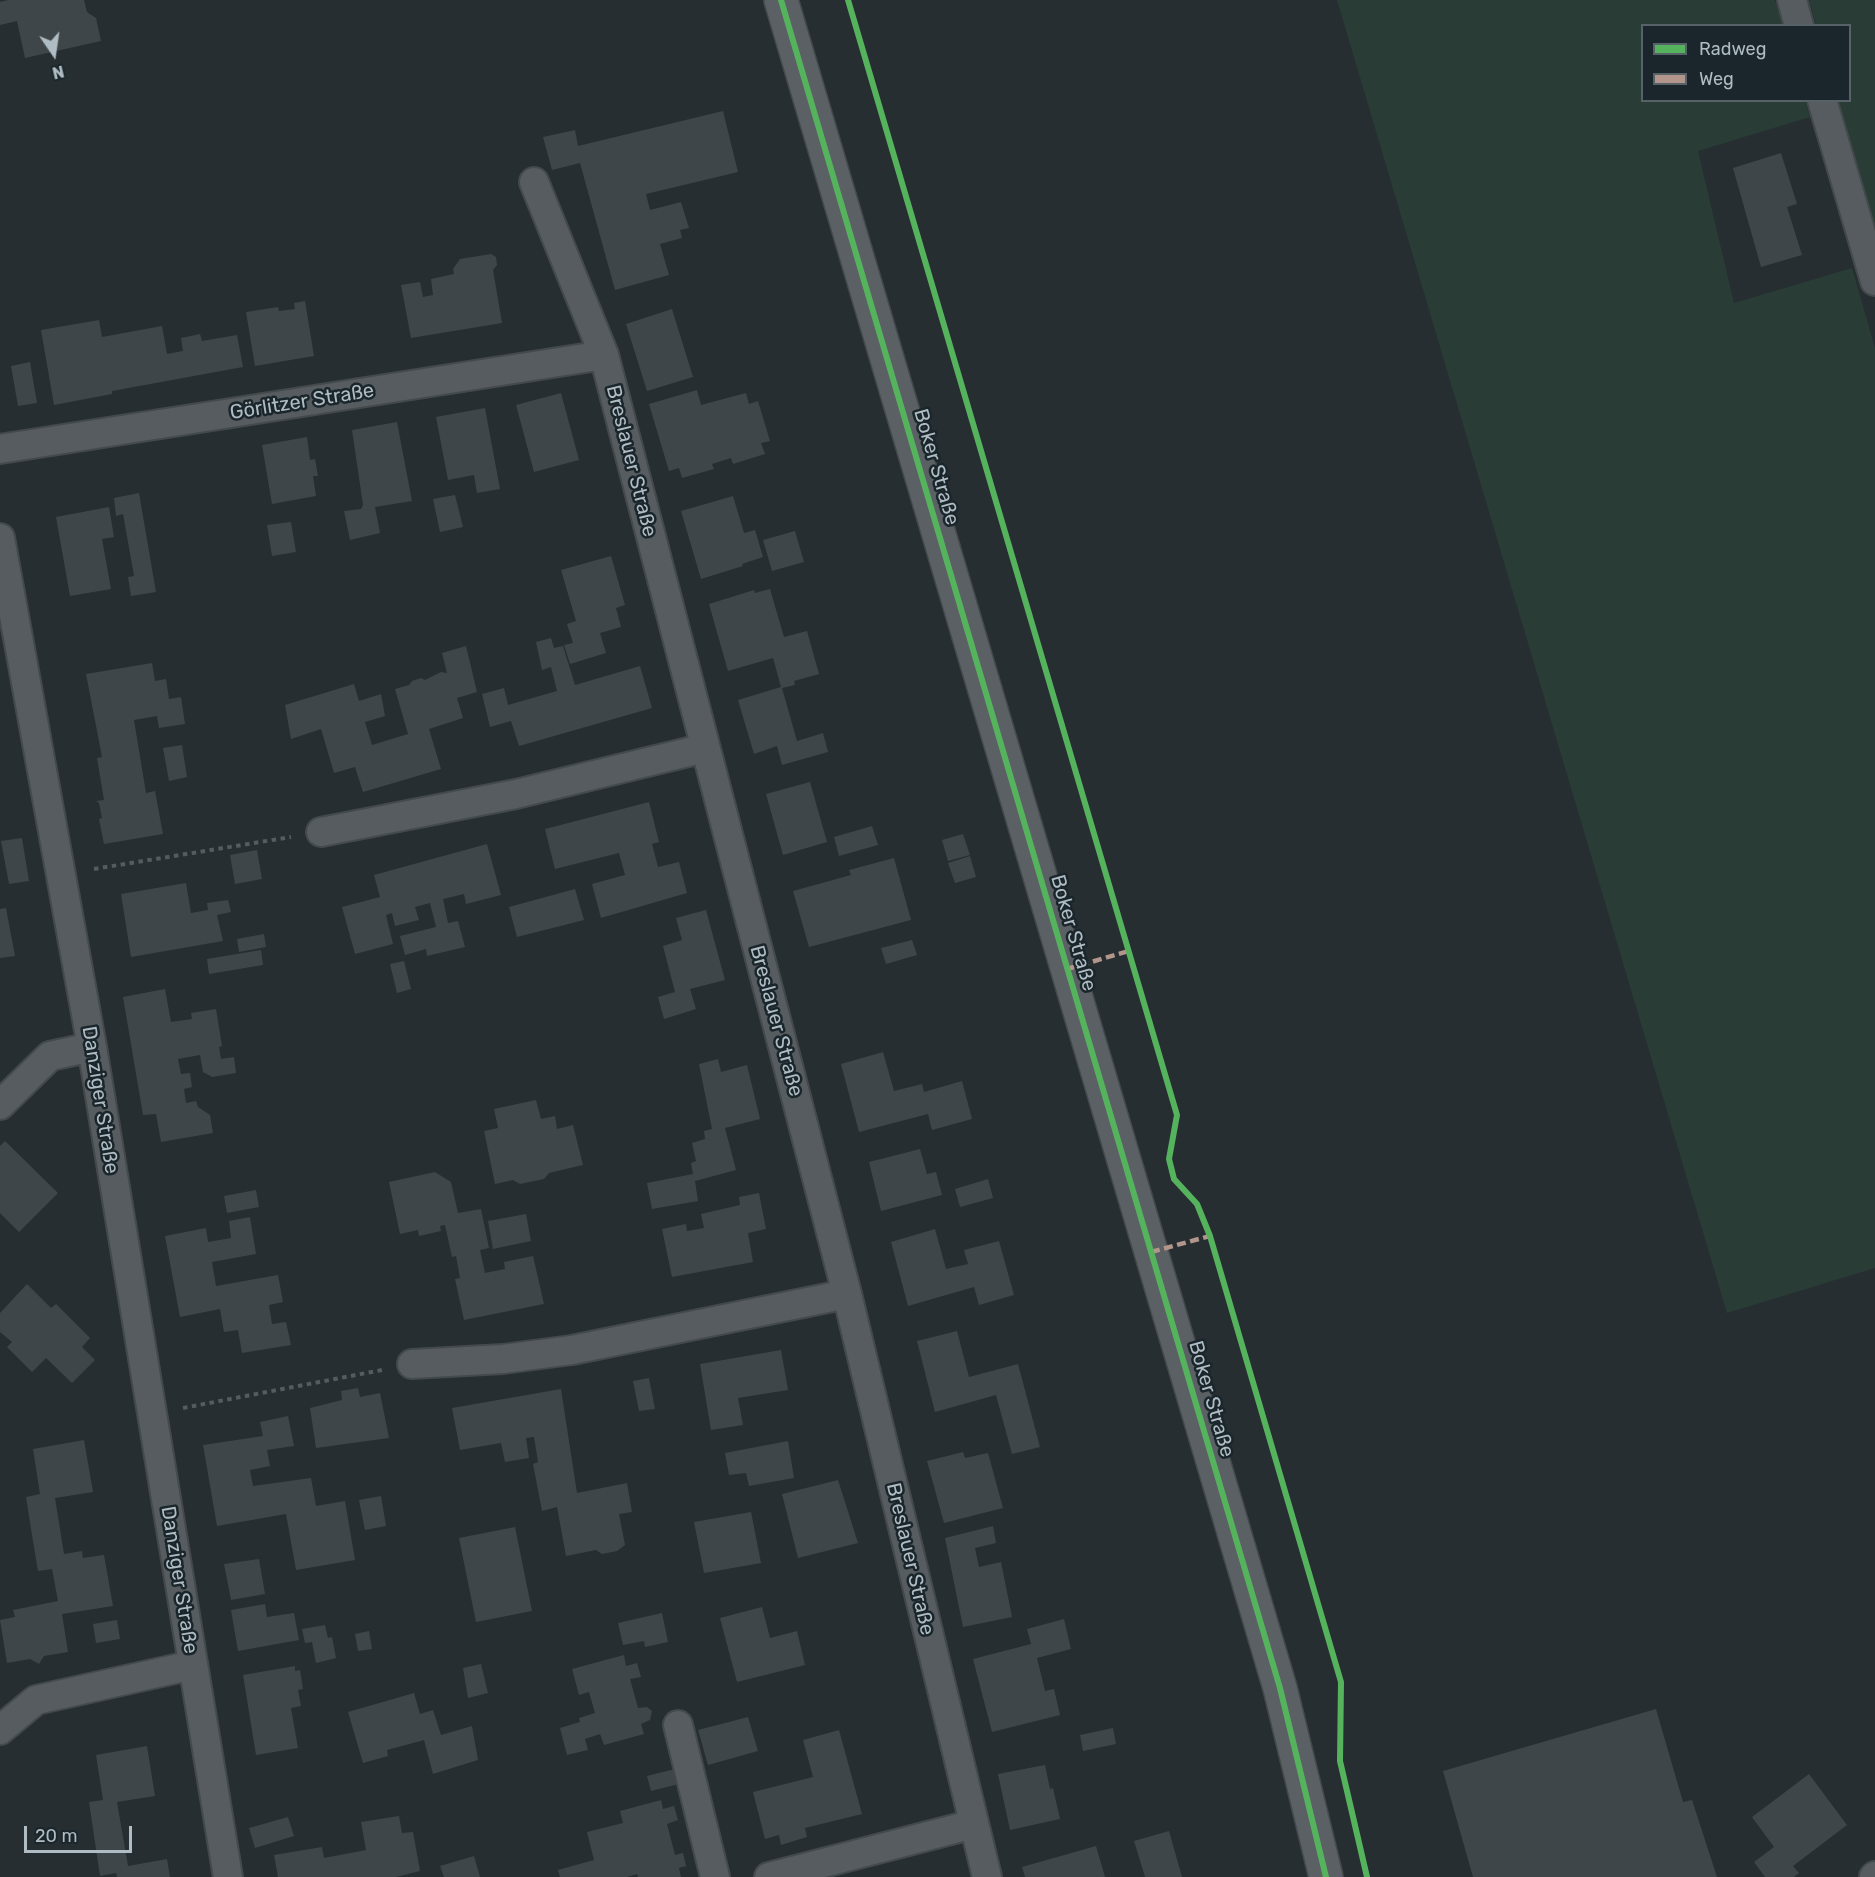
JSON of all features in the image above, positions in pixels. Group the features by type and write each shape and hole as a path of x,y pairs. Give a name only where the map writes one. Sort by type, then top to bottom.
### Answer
{"main road":[{"name":"Boker Straße","path":"781,0 1280,1688 1326,1877"}],"street":[{"path":"1792,0 1798,24"},
{"path":"1823,102 1875,281"},
{"name":"Breslauer Straße","path":"534,182 604,356 847,1294 987,1877"},
{"name":"Görlitzer Straße","path":"0,449 604,356"},
{"name":"Danziger Straße","path":"0,538 92,1047 228,1877"},
{"path":"321,832 516,794 705,748"},
{"path":"0,1105 50,1056 92,1047"},
{"path":"412,1364 503,1359 572,1350 847,1294"},
{"name":"Danziger Straße","path":"0,1730 36,1700 193,1665"},
{"path":"678,1725 715,1877"},
{"path":"769,1877 974,1824"}],"path":[{"path":"60,874 321,832"},
{"path":"152,1414 412,1364"}],"green space":[{"path":"1337,0 1775,0 1783,24 1641,24 1641,102 1805,102 1810,117 1698,151 1734,303 1852,268 1875,348 1875,1268 1727,1313"},
{"path":"1809,0 1875,0 1875,226 1838,102 1851,102 1851,24 1816,24"}],"building":[{"path":"8,0 84,0 87,12 96,18 101,41 25,58 17,21 0,25 0,2"},
{"path":"723,111 738,172 646,194 650,210 681,202 689,228 680,230 682,238 660,244 669,275 615,290 580,163 552,170 543,137 575,130 578,146"},
{"path":"1781,153 1797,204 1787,207 1802,255 1761,267 1733,168"},
{"path":"491,254 496,257 497,265 493,270 502,323 411,338 401,285 420,282 423,297 433,295 431,279 454,274 453,269 460,259"},
{"path":"305,301 314,356 255,366 246,312 278,307 279,311 295,309 294,303"},
{"path":"672,309 693,377 647,391 626,324"},
{"path":"99,320 102,337 162,326 167,354 183,351 181,338 200,334 202,341 237,335 243,367 112,391 112,394 54,405 41,330"},
{"path":"30,362 37,403 18,406 11,366"},
{"path":"697,390 701,405 746,393 749,404 758,401 770,441 761,443 765,454 733,464 731,458 712,464 714,469 682,478 679,468 669,471 649,404"},
{"path":"561,393 579,460 534,472 516,405"},
{"path":"485,408 500,489 477,493 474,475 448,480 436,417"},
{"path":"397,422 412,501 375,507 380,533 350,540 344,511 361,509 363,505 352,430"},
{"path":"307,437 310,460 315,459 318,476 313,476 316,496 272,504 262,445"},
{"path":"139,493 156,592 131,596 128,577 134,576 123,514 116,516 114,498"},
{"path":"455,495 463,527 440,532 433,499"},
{"path":"733,496 744,533 755,530 763,557 701,579 681,511"},
{"path":"109,507 114,537 102,539 111,589 70,596 56,517"},
{"path":"291,522 296,552 272,556 267,525"},
{"path":"795,531 804,562 772,571 763,540"},
{"path":"611,556 625,605 616,608 621,627 600,633 606,653 570,664 564,645 573,643 567,624 576,621 561,570"},
{"path":"770,589 784,637 807,631 819,674 794,681 795,685 782,688 797,741 823,733 828,752 782,765 777,746 754,754 738,700 781,687 773,658 728,671 709,604 754,590 755,593"},
{"path":"551,638 554,648 563,646 575,685 640,666 652,708 519,746 511,721 490,727 482,694 504,688 508,705 557,691 551,667 542,670 536,642"},
{"path":"466,646 477,692 457,698 463,718 429,729 441,769 363,792 355,767 334,773 321,729 291,739 285,705 354,684 359,701 381,694 385,716 365,722 372,745 408,734 395,689 421,678 425,680 441,672 447,673 442,653"},
{"path":"152,663 155,681 166,679 169,699 181,697 185,724 159,728 157,716 134,720 146,793 155,791 163,834 104,844 99,819 102,818 99,803 96,801 104,800 97,758 102,757 86,674"},
{"path":"182,745 187,777 169,781 163,748"},
{"path":"810,782 827,842 783,855 766,794"},
{"path":"649,802 659,842 652,844 658,867 679,862 687,893 601,918 592,884 625,875 619,853 555,869 545,829"},
{"path":"872,826 878,845 839,856 834,837"},
{"path":"963,834 970,855 948,861 942,840"},
{"path":"22,838 29,881 9,884 1,841"},
{"path":"487,844 501,895 466,904 464,894 443,899 448,923 458,921 465,947 427,956 426,949 405,955 400,936 436,927 430,903 415,907 419,920 395,926 392,913 386,915 393,944 355,954 342,907 380,897 374,875"},
{"path":"257,850 262,879 235,884 230,855"},
{"path":"970,856 976,877 955,883 948,863"},
{"path":"894,858 911,920 809,947 793,891 851,875 849,870"},
{"path":"186,883 191,913 208,910 207,903 228,900 231,912 217,915 223,941 131,957 121,894"},
{"path":"575,889 584,920 517,937 509,907"},
{"path":"6,908 15,956 0,958 0,909"},
{"path":"706,910 725,980 690,989 696,1009 664,1019 658,997 675,992 663,946 682,940 676,918"},
{"path":"264,934 266,947 239,952 237,939"},
{"path":"912,940 917,955 886,964 881,948"},
{"path":"261,950 263,965 209,974 207,959"},
{"path":"404,961 411,989 397,993 390,964"},
{"path":"165,989 171,1022 192,1019 191,1013 216,1009 222,1046 219,1047 221,1059 234,1057 236,1073 212,1077 203,1072 200,1055 178,1059 181,1074 190,1073 192,1087 184,1089 186,1103 196,1101 198,1107 210,1115 213,1133 161,1142 156,1114 143,1115 123,997"},
{"path":"883,1052 894,1091 922,1084 924,1092 962,1081 972,1119 932,1130 928,1114 859,1132 841,1064"},
{"path":"718,1059 721,1072 747,1065 760,1119 725,1128 736,1170 695,1181 698,1201 652,1209 647,1183 693,1174 691,1163 696,1161 692,1143 705,1139 704,1131 712,1129 699,1064"},
{"path":"536,1100 541,1119 555,1116 557,1129 573,1125 583,1165 549,1173 544,1179 520,1184 513,1180 495,1184 484,1131 498,1128 494,1109"},
{"path":"5,1141 58,1193 19,1232 0,1213 0,1146"},
{"path":"920,1149 927,1174 936,1172 942,1195 881,1211 869,1162"},
{"path":"435,1172 451,1182 458,1213 481,1209 489,1248 480,1250 485,1273 505,1269 504,1262 533,1256 544,1304 464,1320 455,1279 460,1278 456,1256 452,1257 445,1225 440,1226 441,1231 419,1236 418,1230 400,1234 389,1182"},
{"path":"988,1179 993,1198 960,1207 955,1189"},
{"path":"256,1190 259,1207 227,1213 224,1196"},
{"path":"759,1193 766,1229 748,1233 753,1262 672,1277 662,1229 686,1224 687,1231 704,1228 701,1214 740,1205 739,1197"},
{"path":"526,1214 531,1241 493,1249 488,1221"},
{"path":"250,1217 256,1254 212,1262 216,1286 278,1275 283,1302 269,1305 272,1324 286,1322 291,1345 242,1353 238,1330 224,1332 220,1309 180,1317 165,1236 206,1228 208,1242 231,1238 229,1221"},
{"path":"935,1229 946,1269 968,1264 964,1250 999,1241 1014,1295 979,1305 974,1287 908,1306 891,1242"},
{"path":"27,1284 51,1308 56,1304 90,1338 82,1347 95,1360 72,1383 46,1358 32,1372 7,1347 12,1342 0,1332 0,1313"},
{"path":"957,1331 969,1377 1018,1364 1040,1447 1012,1454 996,1395 935,1412 917,1341"},
{"path":"781,1350 788,1390 738,1398 743,1425 711,1430 700,1364"},
{"path":"649,1378 655,1409 639,1411 633,1381"},
{"path":"358,1388 360,1397 380,1393 389,1438 316,1448 310,1408 342,1400 341,1391"},
{"path":"561,1389 577,1493 627,1483 632,1512 619,1514 625,1545 617,1551 602,1554 596,1550 566,1556 557,1507 542,1511 533,1464 538,1462 534,1437 526,1438 529,1458 505,1462 501,1443 460,1450 452,1408"},
{"path":"288,1416 294,1446 267,1450 270,1466 250,1470 253,1486 311,1478 316,1506 345,1501 355,1560 296,1570 286,1514 217,1526 203,1445 263,1436 260,1422"},
{"path":"84,1440 93,1492 55,1498 64,1554 82,1551 83,1558 104,1555 113,1606 62,1614 68,1652 44,1656 39,1664 30,1659 7,1663 0,1620 15,1617 13,1610 58,1601 52,1569 38,1571 32,1535 26,1497 40,1494 33,1449"},
{"path":"788,1441 794,1478 749,1486 746,1473 729,1475 725,1453"},
{"path":"963,1452 965,1458 988,1453 1003,1508 944,1523 927,1461"},
{"path":"838,1480 858,1543 798,1558 782,1494"},
{"path":"381,1496 386,1526 365,1530 359,1500"},
{"path":"751,1512 761,1563 704,1573 694,1522"},
{"path":"993,1526 996,1543 975,1548 979,1567 1001,1562 1012,1617 963,1627 945,1538"},
{"path":"515,1527 532,1611 476,1622 459,1538"},
{"path":"259,1559 265,1594 231,1600 224,1564"},
{"path":"265,1604 267,1617 294,1613 299,1640 238,1651 231,1610"},
{"path":"762,1607 770,1638 797,1631 805,1665 737,1682 720,1618"},
{"path":"662,1613 668,1642 645,1647 644,1641 623,1645 618,1623"},
{"path":"1064,1619 1071,1649 1037,1658 1045,1691 1054,1689 1060,1715 992,1732 973,1659 1031,1644 1027,1629"},
{"path":"117,1620 120,1639 96,1643 93,1624"},
{"path":"325,1625 328,1638 332,1637 336,1658 316,1663 312,1642 305,1643 302,1629"},
{"path":"369,1631 372,1649 358,1651 355,1634"},
{"path":"624,1655 626,1666 637,1663 641,1677 630,1679 638,1708 647,1707 652,1711 650,1720 641,1724 644,1734 604,1745 600,1734 585,1739 588,1750 567,1755 560,1728 580,1722 579,1718 595,1713 589,1692 579,1695 572,1669"},
{"path":"481,1664 488,1693 468,1698 463,1668"},
{"path":"295,1666 295,1671 300,1670 303,1689 298,1690 301,1706 291,1708 298,1748 256,1755 243,1675"},
{"path":"414,1693 420,1714 433,1710 441,1735 472,1726 478,1760 433,1774 424,1740 387,1750 388,1756 363,1763 348,1712"},
{"path":"1656,1709 1683,1802 1692,1800 1717,1877 1473,1877 1443,1771"},
{"path":"748,1717 758,1751 708,1765 698,1730"},
{"path":"1113,1728 1116,1744 1083,1751 1080,1735"},
{"path":"839,1730 862,1814 805,1828 807,1837 781,1845 779,1835 765,1839 753,1792 813,1777 803,1740"},
{"path":"147,1746 155,1796 117,1802 128,1866 167,1859 170,1877 117,1877 116,1873 100,1876 89,1802 103,1800 96,1755"},
{"path":"1045,1765 1060,1819 1010,1830 998,1774"},
{"path":"675,1769 679,1784 651,1791 647,1776"},
{"path":"1809,1774 1847,1825 1793,1866 1799,1873 1794,1877 1765,1877 1754,1862 1774,1847 1752,1817"},
{"path":"661,1800 663,1809 674,1806 678,1820 667,1824 675,1855 683,1853 686,1866 679,1868 681,1877 638,1877 637,1874 627,1877 560,1877 558,1870 594,1860 587,1832 623,1823 620,1811"},
{"path":"399,1816 402,1833 413,1832 420,1871 396,1877 278,1877 274,1855 322,1847 324,1858 366,1850 361,1822"},
{"path":"288,1817 294,1836 255,1848 249,1828"},
{"path":"1169,1831 1182,1877 1145,1877 1134,1841"},
{"path":"1096,1846 1105,1877 1025,1877 1022,1867"},
{"path":"474,1856 480,1877 444,1877 440,1866"}],"marked path":[{"path":"1067,969 1129,951"},
{"path":"1151,1252 1210,1236"}],"cycle path":[{"path":"781,0 1280,1688 1326,1877"},
{"path":"848,0 1177,1115 1169,1159 1174,1179 1197,1204 1210,1236 1341,1682 1340,1761 1367,1877"}]}
